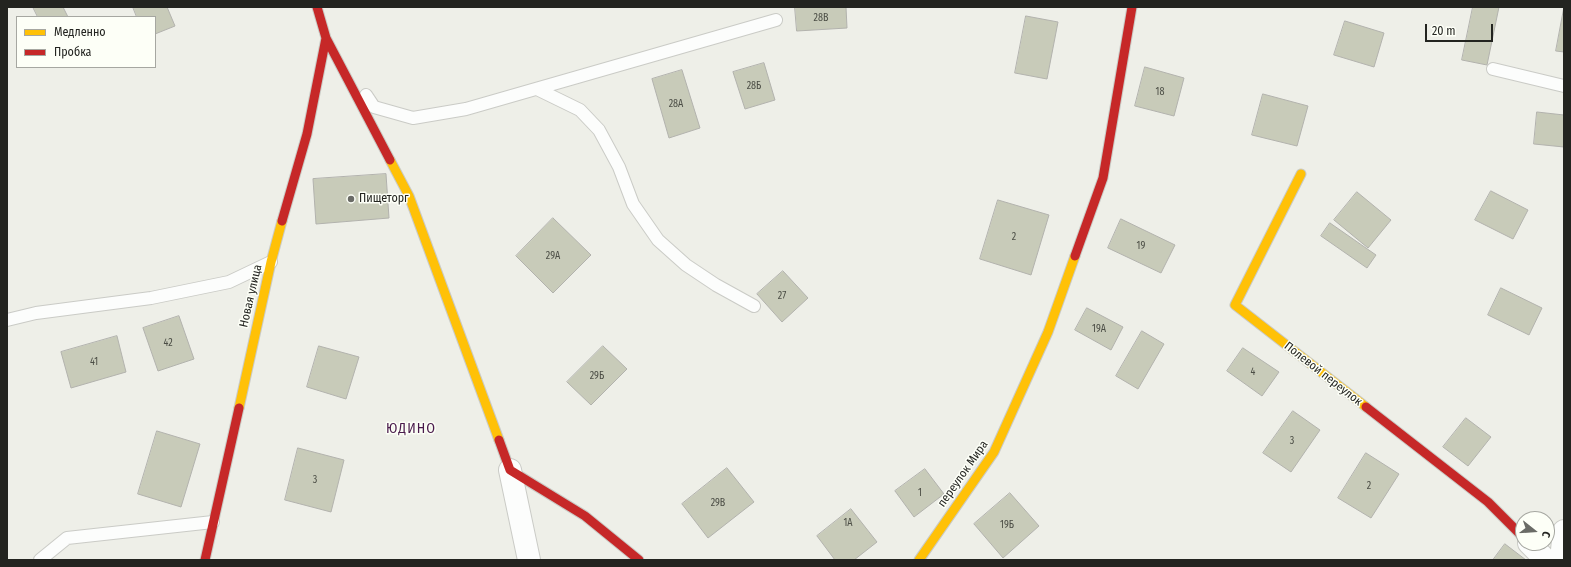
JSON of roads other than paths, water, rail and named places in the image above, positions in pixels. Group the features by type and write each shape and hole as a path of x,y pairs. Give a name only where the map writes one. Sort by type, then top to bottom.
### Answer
{"street":[{"path":"317,7 326,38 409,196 510,470 529,560"},
{"name":"переулок Мира","path":"919,560 994,452 1048,332 1103,178 1132,7"},
{"name":"Новая улица","path":"204,560 271,262 307,134 326,38"},
{"name":"Полевой переулок","path":"1301,174 1235,305 1488,502 1515,529"},
{"path":"510,470 585,516 639,560"},
{"path":"1561,560 1564,531"},
{"path":"1537,551 1546,560"}],"lane":[{"path":"326,38 374,108 413,118 466,109 776,20"},
{"path":"1492,69 1564,86"},
{"path":"537,89 580,110 599,130 619,167 634,204 658,240 686,265 716,286 754,306"},
{"path":"7,320 36,313 151,298 229,282 271,262"},
{"path":"40,560 67,538 213,522"}],"place":[{"name":"Пищеторг","path":"351,199"}],"district":[{"name":"ЮДИНО","path":"411,429"}]}
